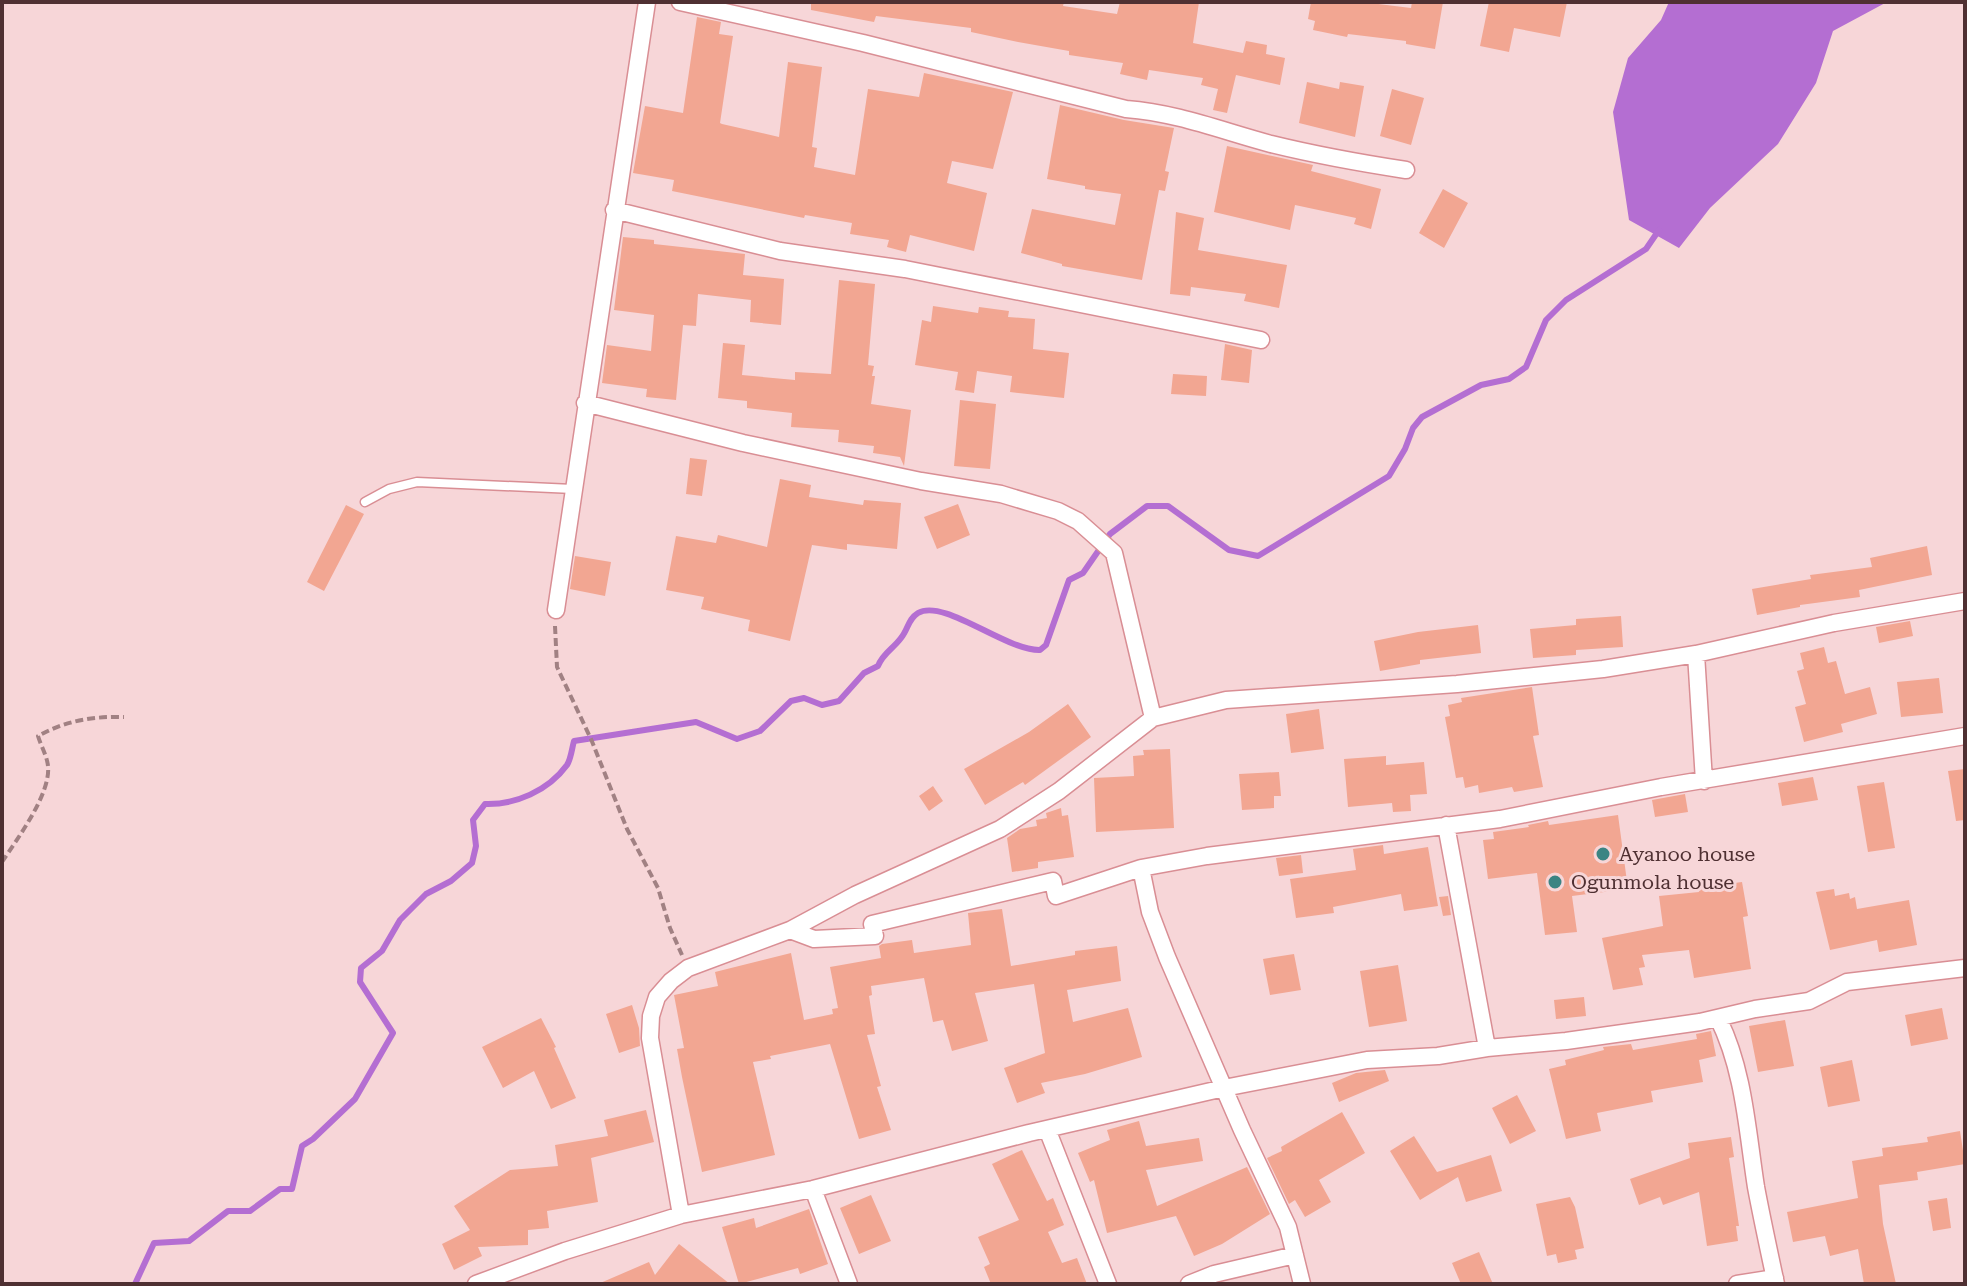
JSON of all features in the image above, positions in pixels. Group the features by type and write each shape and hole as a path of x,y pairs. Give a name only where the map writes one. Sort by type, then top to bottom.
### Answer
{"street":[{"path":"556,610 647,2"},
{"path":"680,2 863,43 1126,109 1162,112 1325,156 1406,170"},
{"path":"614,210 780,251 921,272 1261,340"},
{"path":"585,403 743,443 921,481 1001,494 1058,511 1078,521 1114,553 1153,718"},
{"path":"681,1215 650,1038 651,1016 657,997 671,981 688,968 790,930 855,895 1000,829 1059,791 1153,718 1226,700 1472,683 1603,669 1696,654 1834,623 1965,601"},
{"path":"1696,654 1704,781"},
{"path":"790,930 814,939 875,936 872,924 1053,881 1056,896 1141,868 1207,856 1500,819 1965,736"},
{"path":"1446,825 1487,1048"},
{"path":"1141,868 1150,912 1161,942 1288,1227 1302,1284"},
{"path":"476,1284 565,1251 681,1215 813,1189 1047,1129 1224,1088 1367,1060 1438,1056 1566,1041 1718,1018 1809,1001 1847,982 1965,968"},
{"path":"1718,1018 1731,1045 1740,1080 1775,1281 1737,1284"},
{"path":"1047,1129 1108,1284"},
{"path":"813,1189 849,1284"},
{"path":"1189,1284 1214,1274 1295,1255"}],"lane":[{"path":"365,502 389,489 417,482 573,489"}],"path":[{"path":"556,610 554,641 557,667 591,739 627,829 658,888 670,928 688,968"},
{"path":"2,862 32,816 47,778 46,757 38,736 56,726 82,720 103,716 124,717"}],"shaded area":[{"path":"1669,2 1887,2 1833,31 1816,83 1778,144 1710,208 1679,248 1629,220 1613,112 1628,58 1661,20"}],"building":[{"path":"811,2 1064,2 1063,6 1117,14 1120,2 1199,2 1193,43 1243,53 1246,41 1267,45 1266,54 1285,58 1280,85 1236,75 1227,113 1213,110 1218,89 1201,85 1203,78 1149,70 1147,80 1120,74 1123,63 1069,55 1069,51 971,32 971,28 876,16 874,22 811,10"},
{"path":"1311,2 1362,2 1411,8 1412,2 1443,2 1435,49 1406,44 1406,41 1348,34 1347,37 1313,30 1315,21 1308,19"},
{"path":"1489,2 1567,2 1560,37 1514,28 1509,52 1480,46"},
{"path":"697,17 721,22 719,34 733,36 722,124 779,137 788,62 822,67 812,147 817,148 814,167 855,175 868,89 919,97 924,73 1013,92 993,169 952,161 947,183 987,193 974,251 910,235 906,252 887,247 889,240 850,234 852,223 805,215 804,218 672,191 674,180 633,173 645,106 683,113"},
{"path":"1307,82 1339,89 1340,82 1364,86 1355,137 1299,123"},
{"path":"1392,89 1424,98 1411,145 1380,136"},
{"path":"1060,105 1174,128 1165,171 1169,172 1165,191 1159,190 1142,280 1062,266 1021,253 1032,209 1115,225 1121,194 1047,179"},
{"path":"1227,146 1313,165 1311,171 1381,189 1371,229 1354,224 1356,218 1295,205 1290,230 1214,212"},
{"path":"1443,189 1468,203 1444,248 1419,233"},
{"path":"1176,212 1204,218 1198,250 1287,265 1279,308 1244,301 1246,294 1191,287 1190,296 1170,294"},
{"path":"623,237 654,240 654,244 745,254 743,275 784,279 781,325 750,322 751,300 698,294 696,326 683,325 676,400 646,397 647,389 602,383 607,345 651,351 654,315 614,310"},
{"path":"839,280 875,284 868,365 874,366 872,376 875,376 871,404 911,410 904,466 900,457 873,453 874,446 838,442 839,430 791,427 792,413 747,408 747,401 718,398 723,343 745,345 742,375 795,380 795,372 831,374"},
{"path":"933,306 978,313 979,307 1009,311 1008,317 1035,319 1033,349 1069,353 1064,398 1010,392 1012,376 977,371 974,393 955,390 958,372 915,365 922,320 931,322"},
{"path":"1225,344 1252,350 1249,383 1221,380"},
{"path":"1173,374 1207,376 1206,396 1171,394"},
{"path":"960,400 996,404 990,469 954,466"},
{"path":"690,458 707,460 702,496 686,494"},
{"path":"780,479 811,485 809,497 863,505 864,500 901,503 897,549 847,544 847,550 812,545 790,641 748,631 750,620 701,609 704,597 666,590 676,536 716,543 718,535 767,547"},
{"path":"958,504 970,535 937,549 924,517"},
{"path":"346,505 364,514 324,591 307,582"},
{"path":"1927,546 1932,575 1859,590 1860,597 1800,605 1757,615 1752,589 1811,579 1810,575 1872,567 1870,558"},
{"path":"575,556 611,562 605,596 570,589"},
{"path":"1621,616 1623,647 1576,650 1576,655 1533,658 1530,629 1576,625 1576,619"},
{"path":"1910,621 1913,636 1879,643 1876,627"},
{"path":"1478,625 1481,653 1420,660 1420,664 1380,671 1374,641"},
{"path":"1824,647 1828,663 1836,661 1845,694 1870,687 1877,714 1841,724 1843,732 1804,742 1795,707 1806,704 1797,671 1804,669 1800,653"},
{"path":"1939,678 1943,713 1901,717 1897,682"},
{"path":"1532,687 1539,735 1533,736 1543,787 1514,792 1512,787 1479,793 1478,785 1465,788 1463,777 1456,778 1445,717 1450,716 1448,705 1462,702 1461,698"},
{"path":"1068,704 1091,737 1025,785 1023,782 985,805 964,769 1029,732"},
{"path":"1319,709 1324,749 1291,753 1286,714"},
{"path":"1170,749 1174,828 1096,832 1094,778 1134,776 1133,756 1144,755 1143,750"},
{"path":"1386,756 1386,765 1424,762 1427,794 1410,795 1411,811 1393,812 1392,803 1348,807 1344,759"},
{"path":"1965,769 1965,820 1956,821 1948,771"},
{"path":"1279,772 1281,796 1274,796 1274,808 1242,810 1239,774"},
{"path":"1813,777 1818,800 1782,806 1778,783"},
{"path":"1884,782 1895,848 1868,852 1857,786"},
{"path":"933,786 943,801 929,811 919,796"},
{"path":"1685,794 1688,812 1655,817 1652,800"},
{"path":"1061,808 1062,816 1068,815 1074,857 1038,862 1038,868 1012,872 1007,838 1020,829 1037,826 1036,820 1047,818 1046,813"},
{"path":"1618,815 1628,889 1572,896 1577,932 1545,935 1537,873 1488,879 1483,840 1494,839 1493,832 1548,821 1549,825"},
{"path":"1383,845 1384,854 1428,847 1438,906 1404,911 1401,894 1333,907 1334,913 1296,918 1290,879 1356,870 1353,849"},
{"path":"1301,855 1303,873 1279,876 1276,858"},
{"path":"1742,882 1748,916 1743,917 1751,969 1694,978 1689,950 1642,955 1645,967 1639,968 1643,985 1613,990 1602,938 1663,926 1659,896 1699,892 1698,888"},
{"path":"1834,889 1835,896 1849,893 1850,899 1855,897 1857,909 1909,900 1917,945 1879,952 1877,940 1830,950 1816,892"},
{"path":"1448,896 1451,915 1443,916 1439,897"},
{"path":"1002,909 1011,966 1075,955 1075,951 1117,946 1121,981 1067,990 1073,1022 1128,1008 1142,1057 1041,1083 1045,1093 1017,1103 1004,1068 1045,1053 1034,984 975,993 988,1041 952,1051 943,1020 933,1022 924,978 871,986 872,995 869,996 875,1034 867,1035 881,1086 877,1087 891,1130 859,1139 830,1044 770,1056 771,1059 753,1062 775,1155 702,1172 677,1049 684,1048 674,995 718,986 715,972 791,953 804,1020 833,1014 832,1009 838,1008 830,967 881,958 879,946 882,944 912,940 914,953 971,945 968,913"},
{"path":"1294,954 1301,990 1270,995 1263,959"},
{"path":"1398,965 1407,1021 1369,1027 1360,971"},
{"path":"1584,997 1586,1016 1556,1019 1554,1000"},
{"path":"632,1005 639,1028 640,1046 619,1053 606,1014"},
{"path":"1942,1008 1948,1039 1911,1046 1905,1015"},
{"path":"541,1018 576,1098 551,1109 534,1071 503,1088 482,1047"},
{"path":"1785,1020 1794,1066 1758,1072 1749,1026"},
{"path":"1711,1031 1716,1056 1699,1060 1703,1082 1651,1091 1653,1102 1597,1113 1601,1131 1566,1139 1549,1069 1566,1065 1565,1060 1604,1050 1603,1047 1631,1044 1633,1050 1697,1039 1696,1034"},
{"path":"1852,1060 1860,1101 1828,1107 1820,1067"},
{"path":"1385,1070 1389,1081 1339,1102 1332,1083 1356,1073"},
{"path":"1517,1095 1536,1131 1510,1144 1492,1108"},
{"path":"646,1110 654,1142 591,1158 598,1202 547,1211 549,1228 528,1230 528,1245 478,1247 482,1256 454,1270 442,1244 470,1230 454,1206 510,1170 558,1166 555,1145 608,1136 604,1120"},
{"path":"1342,1112 1365,1153 1319,1180 1331,1202 1305,1217 1295,1200 1289,1204 1267,1158"},
{"path":"1139,1121 1146,1146 1199,1138 1203,1161 1146,1170 1157,1206 1247,1167 1270,1214 1222,1244 1194,1256 1176,1216 1107,1233 1094,1180 1090,1182 1078,1153 1110,1140 1107,1130"},
{"path":"1960,1131 1965,1164 1917,1172 1918,1180 1879,1185 1883,1224 1896,1284 1864,1284 1858,1249 1830,1256 1825,1236 1793,1242 1787,1212 1858,1198 1852,1161 1883,1156 1882,1148 1928,1142 1927,1137"},
{"path":"1414,1136 1437,1172 1491,1155 1502,1191 1466,1202 1458,1177 1420,1200 1390,1151"},
{"path":"1731,1137 1734,1157 1729,1158 1739,1226 1736,1226 1738,1241 1707,1246 1699,1192 1663,1205 1660,1197 1639,1205 1630,1179 1690,1158 1688,1143"},
{"path":"1022,1150 1047,1201 1053,1198 1064,1225 1048,1232 1062,1263 1077,1258 1087,1284 991,1284 984,1267 990,1264 978,1237 1019,1220 992,1164"},
{"path":"871,1195 891,1241 859,1254 840,1208"},
{"path":"1570,1197 1584,1248 1575,1250 1577,1259 1558,1263 1556,1254 1547,1256 1536,1204"},
{"path":"1947,1198 1951,1228 1933,1231 1928,1201"},
{"path":"809,1209 828,1264 800,1274 798,1268 739,1284 722,1227 754,1218 756,1228"},
{"path":"679,1244 730,1284 598,1284 649,1262 655,1275"},
{"path":"1479,1252 1493,1284 1461,1284 1452,1263"}],"waterway":[{"path":"135,1284 154,1243 189,1241 228,1211 250,1211 280,1189 292,1189 302,1146 355,1099 393,1033 360,982 361,968 382,951 400,920 426,894 451,881 472,863 476,846 473,820 485,804 508,802 541,789 567,765 574,741 696,722 737,739 760,731 791,701 804,698 822,705 839,701 864,673 878,666 915,615 929,610 959,618 1010,643 1040,650 1046,645 1069,580 1083,573 1110,534 1147,506 1168,506 1229,550 1258,556 1389,476 1413,428 1422,417 1481,385 1509,379 1526,367 1546,320 1566,300 1646,249 1659,230"}],"place":[{"name":"Ayanoo house","path":"1603,854"},
{"name":"Ogunmola house","path":"1555,882"}]}
